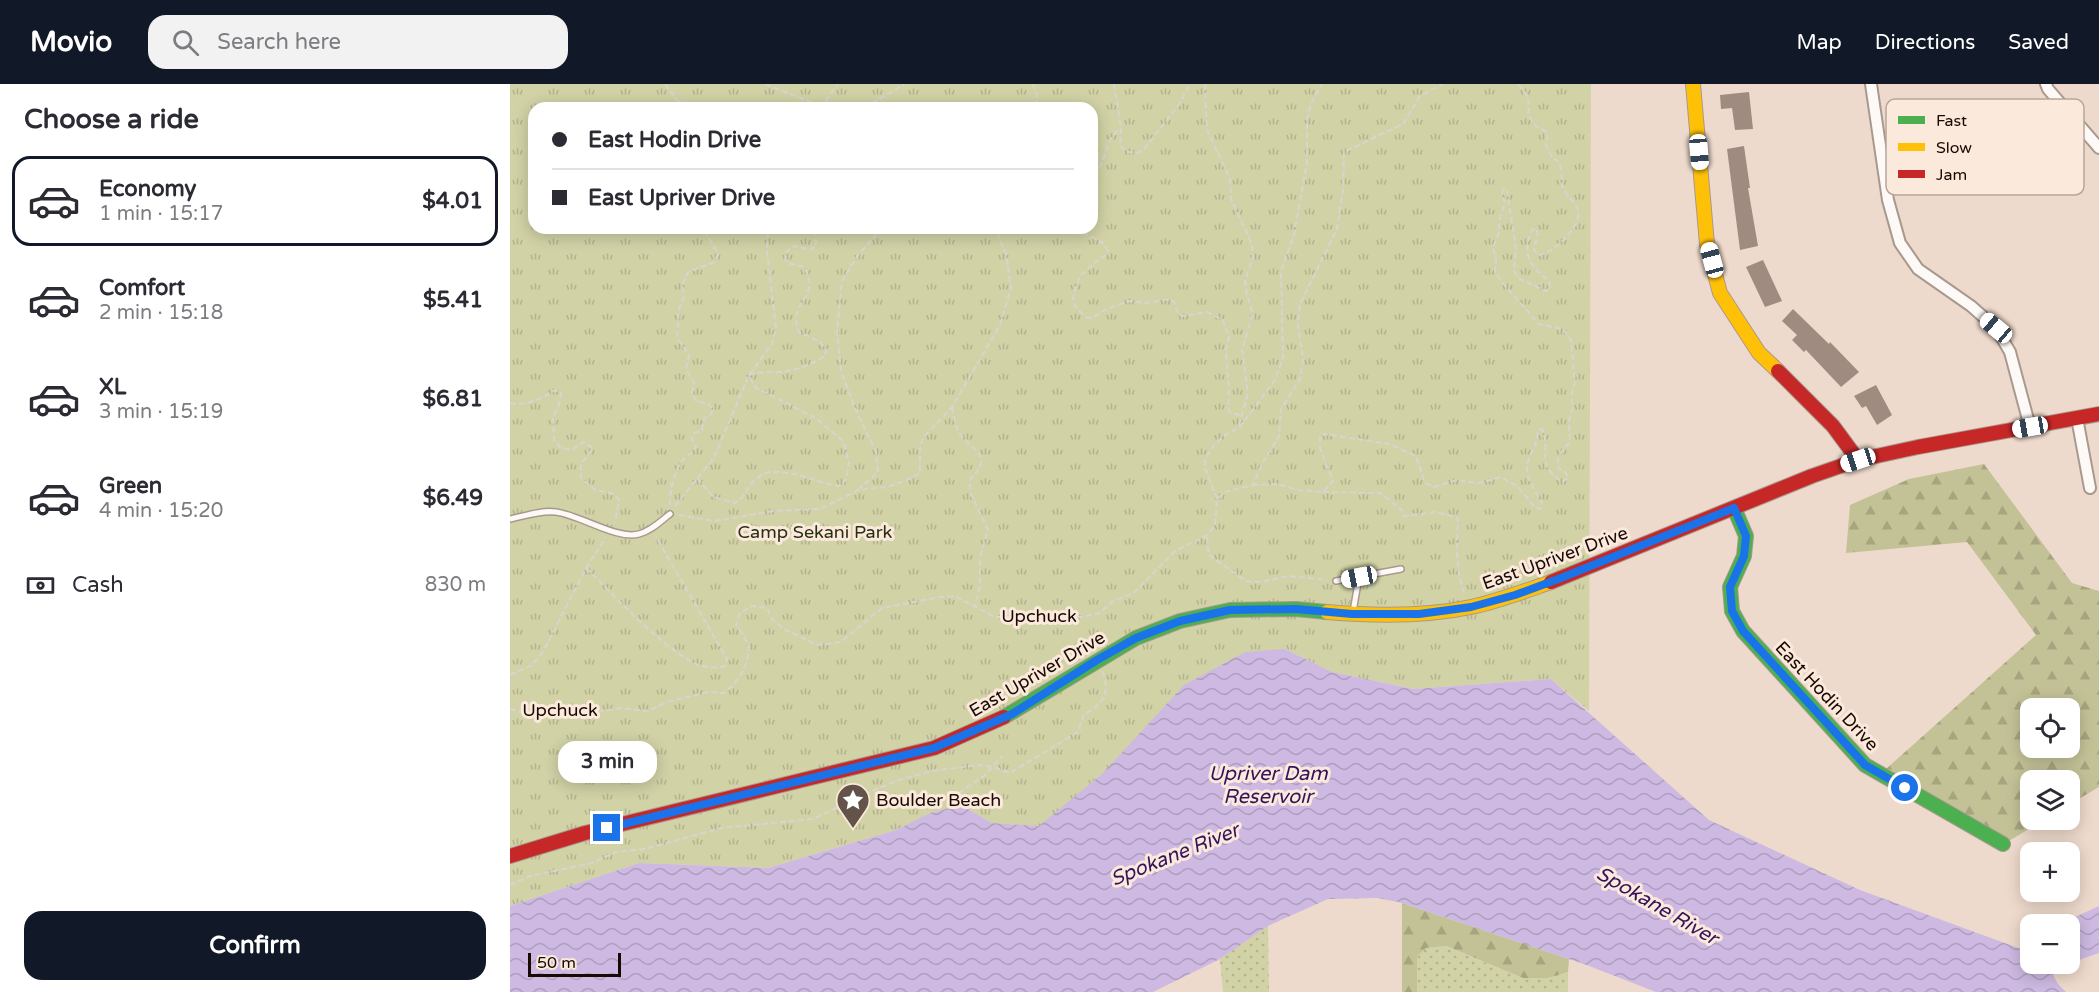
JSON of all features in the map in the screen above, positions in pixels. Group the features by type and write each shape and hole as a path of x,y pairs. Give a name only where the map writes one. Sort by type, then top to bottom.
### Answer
{"main road":[{"path":"1692,84 1707,244 1720,293 1759,353 1833,426 1858,460"},
{"name":"East Upriver Drive","path":"510,856 585,833 934,748 1012,714 1136,638 1180,621 1230,610 1296,609 1352,614 1419,614 1471,607 1515,595 1561,578 1812,476 1858,460 2099,414"},
{"name":"East Hodin Drive","path":"1734,508 1746,536 1744,556 1730,587 1732,611 1743,631 1865,765 2003,844"}],"street":[{"path":"1871,84 1886,186"},
{"path":"2046,84 2057,99"},
{"path":"2084,131 2099,148"},
{"path":"1887,195 1900,243 1918,269 1971,306 1996,328 2010,352 2030,427"},
{"path":"2077,418 2090,488"}],"lane":[{"path":"510,519 543,512 556,512 623,536 639,534 651,529 670,514"},
{"path":"1336,581 1401,569"},
{"path":"1352,614 1359,577"}],"path":[{"path":"665,84 681,102"},
{"path":"765,84 809,102"},
{"path":"825,102 838,84"},
{"path":"874,102 905,84"},
{"path":"1032,84 1037,102"},
{"path":"1114,84 1120,145 1126,152 1138,153 1144,149 1178,106 1190,84"},
{"path":"1205,84 1208,132 1230,178 1231,199 1252,244 1253,257 1245,281 1253,314 1242,349 1248,393 1240,416 1239,428"},
{"path":"1322,84 1311,103 1307,121 1307,163 1294,236 1281,271 1283,358 1275,380 1239,428 1225,435 1214,445 1205,459 1205,468 1217,499 1215,525 1206,536 1209,555 1246,581 1260,582 1289,576 1336,581"},
{"path":"1253,485 1262,464 1279,436 1281,409 1300,379 1303,359 1298,325 1300,304 1337,229 1343,190 1344,152 1402,124 1420,96 1443,84"},
{"path":"1323,492 1333,481 1320,448 1320,438 1324,434 1389,444 1416,456 1425,483 1434,487 1457,480 1478,483 1501,477 1517,486 1535,507 1541,509 1542,503 1527,474 1528,460 1536,447 1538,431 1542,429 1544,460 1550,474 1562,482 1568,478 1566,473 1558,468 1557,462 1570,442 1569,422 1573,406 1571,396 1575,383 1571,340 1563,329 1539,324 1495,271 1497,259 1493,247 1499,233 1500,217 1505,203 1502,192 1504,189 1507,191 1516,248 1514,271 1518,278 1546,291 1550,288 1549,281 1535,270 1527,255 1532,230 1536,229 1538,234 1534,250 1539,255 1546,254 1573,231 1579,215 1578,208 1562,187 1563,169 1558,161 1553,159 1546,145 1548,134 1536,126 1528,115 1530,101 1527,93 1518,84"},
{"path":"1098,168 1110,140 1120,127"},
{"path":"670,514 669,494 682,461 696,447 692,439 693,434 702,430 704,419 711,414 713,408 707,403 697,402 692,394 694,383 686,369 688,355 677,338 679,309 684,296 682,285 688,272 715,262 718,253 707,234"},
{"path":"670,514 714,458 749,375 772,344 776,328 767,251 768,234"},
{"path":"749,375 758,372 785,372 815,363 825,356 826,350 820,342 799,332 796,324 796,312 811,288 811,278 804,267 788,263 785,259 787,251 795,246 812,250 816,245 815,234"},
{"path":"670,514 715,521 773,511 821,509 858,490 878,472 876,452 855,408 841,371 837,331 842,281 858,255 877,234"},
{"path":"858,490 887,487 920,473 920,447 923,438 952,406 1000,325 1011,288 1006,254 998,234"},
{"path":"1087,234 1103,243 1108,251 1104,258 1091,265 1088,271 1080,275 1073,299 1076,309 1088,318 1130,301 1146,303 1169,299 1174,302 1179,315 1208,312 1223,320 1229,337 1226,350 1228,408 1230,412 1240,416"},
{"path":"698,478 713,497 735,504 744,498 754,480 762,473 775,470 832,485 840,486 846,480 849,464 843,441 817,419 755,387 749,375"},
{"path":"952,406 959,433 977,450 982,460 979,470 969,481 970,494 988,531 980,557 980,585 974,607"},
{"path":"1217,499 1225,492 1253,485 1277,484 1299,490 1380,493 1402,510 1404,516 1436,512 1458,518 1459,572 1463,592 1471,607"},
{"path":"586,568 650,630 692,662 716,669 725,666 727,659 651,529"},
{"name":"Upchuck","path":"510,709 526,713 542,707 591,713 621,708 648,711 667,702 708,692 724,693 735,685 747,660 748,645 736,625 740,613 752,606 767,608 772,619 784,629 817,645 841,642 882,608 941,597 955,596 994,617 1082,617 1100,613 1113,601 1134,593 1175,551 1206,536"},
{"path":"510,885 530,876 592,863 616,852 645,849 721,828 813,819 899,780 931,771 963,766 993,767 1010,773 1078,732 1084,714 1094,710 1104,698 1107,684 1097,660"},
{"path":"959,793 985,775 1002,756"}],"green space":[{"name":"Camp Sekani Park","path":"510,84 1591,84 1589,711 1551,679 1413,689 1332,672 1285,649 1103,773 1040,826 992,823 961,805 930,813 896,830 768,868 639,863 510,906"},
{"path":"1984,464 2072,583 2099,591 2099,787 2080,798 2080,770 2020,770 2020,830 2027,830 2009,841 1886,769 2036,635 1967,542 1846,553 1850,505 1909,479"},
{"path":"1402,903 1569,959 1568,972 1548,978 1523,978 1446,946 1426,948 1417,957 1417,992 1402,992"},
{"path":"1268,926 1269,992 1223,992 1220,959"},
{"path":"1445,946 1523,978 1548,978 1568,972 1568,992 1417,992 1417,957 1426,948"}],"water":[{"name":"Upriver Dam Reservoir","path":"1285,649 1332,672 1413,689 1551,679 1709,820 1860,890 2020,949 2020,974 2054,974 2058,984 2066,992 1656,992 1584,964 1402,903 1378,898 1328,899 1268,926 1220,959 1153,992 510,992 510,906 639,863 768,868 896,830 930,813 961,805 992,823 1039,826 1103,773 1184,685 1245,652"},
{"name":"Upriver Dam Reservoir","path":"2099,906 2099,953 2080,960 2080,915"}],"building":[{"path":"1749,92 1753,129 1735,130 1732,108 1721,109 1720,95"},
{"path":"1744,146 1750,188 1748,188 1758,246 1740,250 1727,149"},
{"path":"1763,260 1782,301 1765,307 1746,267"},
{"path":"1793,309 1859,372 1841,387 1806,350 1804,352 1792,340 1797,335 1782,321"},
{"path":"1876,385 1892,415 1877,425 1866,406 1862,408 1854,396"}],"traffic: fast":[{"path":"1734,508 1746,536 1744,556 1730,587 1732,611 1743,631 1865,765 2003,844"},
{"path":"1004,717 1136,638 1180,621 1230,610 1296,609 1327,612"}],"traffic: slow":[{"path":"1693,84 1707,244 1720,293 1759,353 1778,371"},
{"path":"1327,612 1399,615 1435,613 1492,602 1551,582"}],"traffic: jam":[{"path":"1778,371 1833,426 1858,460"},
{"path":"1551,582 1812,476 1858,460 2099,414"},
{"path":"510,856 585,833 934,748 1004,717"}],"place":[{"name":"Boulder Beach","path":"853,829"}],"route":[{"path":"607,828 934,748 1012,714 1136,638 1180,621 1230,610 1296,609 1352,614 1419,614 1471,607 1515,595 1561,578 1734,508 1746,536 1744,556 1730,587 1732,611 1743,631 1865,765 1905,788"}],"water label":[{"name":"Spokane River","path":"1175,855"},
{"name":"Spokane River","path":"1657,906"}]}
